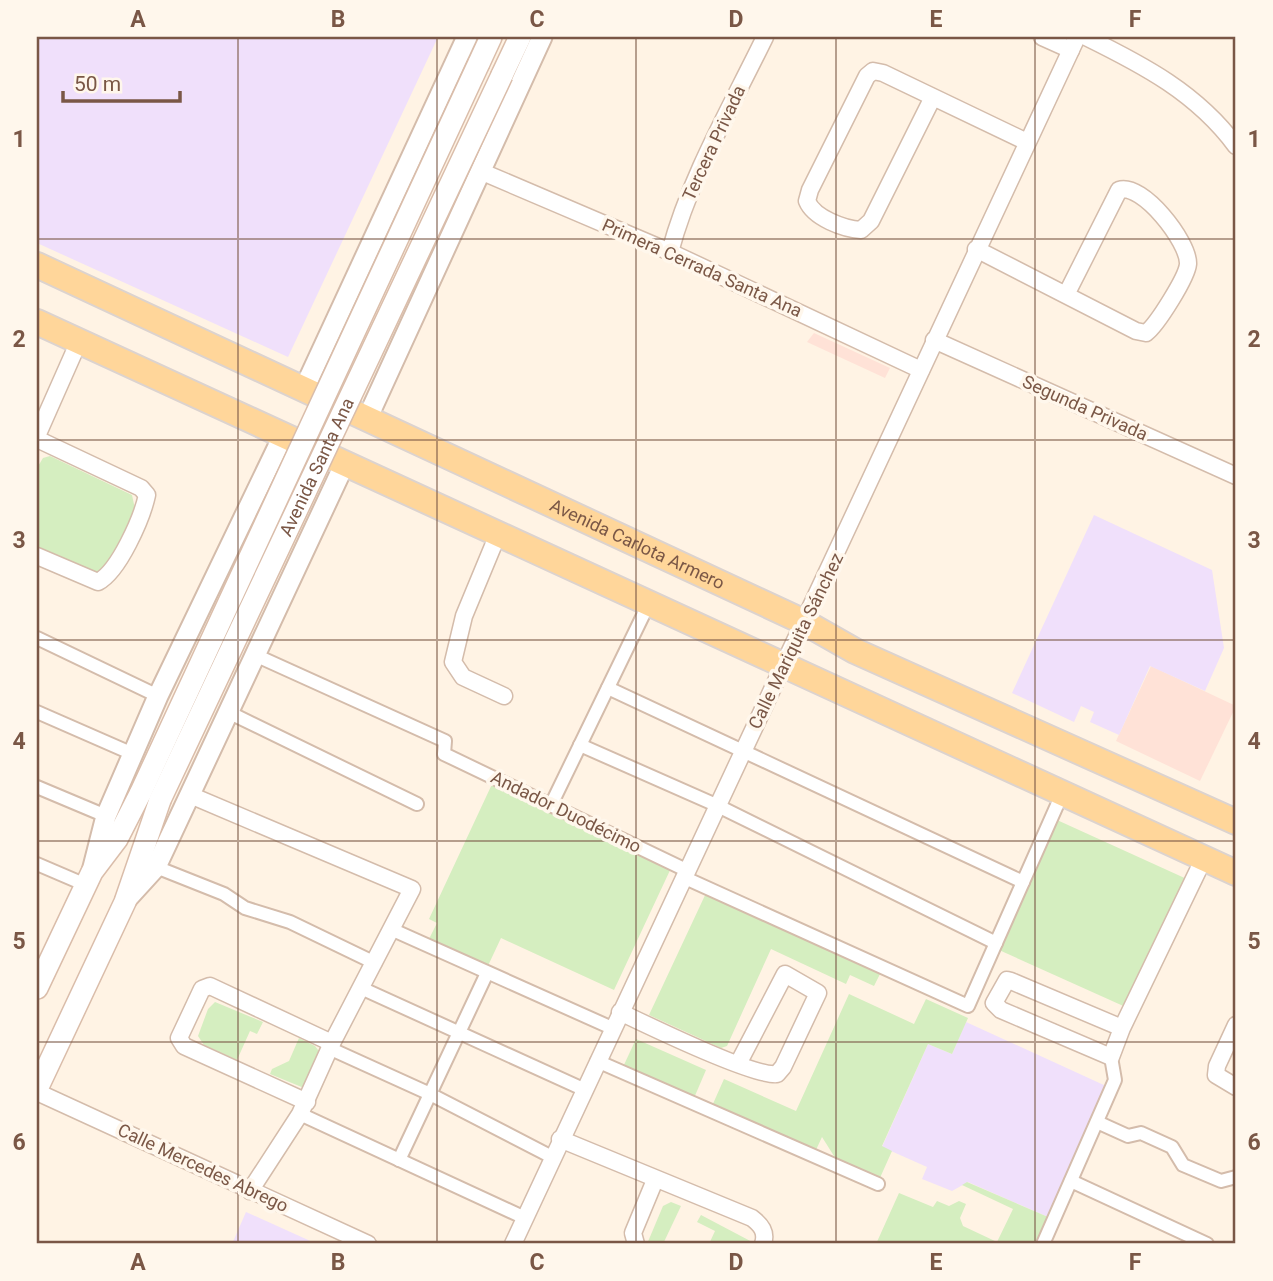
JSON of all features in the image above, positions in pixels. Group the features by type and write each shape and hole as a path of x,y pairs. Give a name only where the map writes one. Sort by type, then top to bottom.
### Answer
{"main road":[{"name":"Avenida Santa Ana","path":"37,1090 125,902 150,796 491,37"},
{"name":"Avenida Santa Ana","path":"37,988 45,952 89,879 150,796 520,37"},
{"name":"Avenida Carlota Armero","path":"37,265 804,622 855,651 1236,822"},
{"path":"37,321 1236,873"}],"street":[{"path":"304,389 467,37"},
{"name":"Avenida Santa Ana","path":"367,419 542,37"},
{"name":"Tercera Privada","path":"670,252 679,219 698,173 765,37"},
{"path":"1086,37 1137,62 1185,93 1207,111 1236,146"},
{"path":"1045,38 1074,43"},
{"name":"Calle Mariquita Sánchez","path":"513,1244 583,1089 784,666 1074,43"},
{"path":"933,97 871,221 861,230 850,229 811,210 807,201 810,190 867,76 873,71 883,73 1027,142"},
{"name":"Primera Cerrada Santa Ana","path":"480,171 670,252 922,370"},
{"path":"976,249 1067,293 1136,331 1146,333 1156,326 1188,265 1185,252 1153,205 1138,191 1126,188 1119,190 1067,293"},
{"path":"360,270 361,294 376,312 399,316 414,310 424,298"},
{"name":"Segunda Privada","path":"934,340 1236,477"},
{"path":"37,556 98,582 109,576 144,510 147,495 141,488 37,437 79,341"},
{"name":"Avenida Santa Ana","path":"89,879 106,816 158,696 284,434"},
{"name":"Avenida Santa Ana","path":"125,902 156,867 311,541 345,463"},
{"path":"249,509 255,499 269,489 294,490 312,507 316,524 311,541"},
{"path":"498,534 464,616 453,662 463,677 505,696"},
{"path":"551,805 649,603"},
{"path":"37,638 158,696"},
{"name":"Andador Duodécimo","path":"255,654 445,741 444,754 685,873 968,1006 996,943"},
{"path":"608,688 1023,882"},
{"path":"37,712 133,754"},
{"path":"228,712 418,804"},
{"path":"580,745 716,805 996,943 1062,794"},
{"path":"37,787 106,816"},
{"path":"190,795 412,889 331,1046 304,1108 250,1191"},
{"path":"1043,1244 1115,1080 1111,1057 1122,1028 1204,858"},
{"path":"37,864 89,879"},
{"path":"156,867 224,894 245,908 290,922 375,963"},
{"path":"393,930 612,1028"},
{"path":"399,1160 428,1093 487,973"},
{"path":"620,1012 738,1064 770,1076 777,1074 818,993 785,974 738,1064"},
{"path":"1111,1057 1001,1010 994,1003 1007,981 1011,981 1122,1028"},
{"path":"524,1218 399,1160 184,1046 179,1038 202,989 210,986 552,1157"},
{"path":"361,988 583,1089"},
{"path":"1236,1025 1217,1066 1216,1075 1236,1087"},
{"path":"597,1062 878,1184"},
{"name":"Calle Mercedes Abrego","path":"37,1090 368,1244"},
{"path":"1097,1122 1128,1136 1141,1133 1161,1142 1171,1147 1183,1165 1221,1181 1236,1177"},
{"path":"560,1139 752,1218 762,1226 766,1237 763,1244"},
{"path":"636,1244 633,1233 655,1180"},
{"path":"1071,1181 1208,1244"}],"shaded area":[{"path":"37,37 438,37 288,357 37,243"},
{"path":"814,333 890,368 885,378 807,342"},
{"path":"1094,515 1212,570 1224,648 1205,691 1150,666 1119,735 1090,722 1094,712 1081,706 1074,722 1012,693"},
{"path":"1151,666 1236,706 1200,781 1116,741"},
{"path":"966,1022 1106,1086 1048,1217 968,1182 952,1191 922,1179 927,1167 882,1147 928,1044 952,1054"},
{"path":"246,1212 317,1244 232,1244"}],"green space":[{"path":"50,456 132,495 135,509 106,570 92,574 37,547 37,468 43,458"},
{"path":"493,782 672,866 614,990 501,938 486,970 427,943 437,923 429,919"},
{"path":"1057,820 1189,880 1130,1009 999,950"},
{"path":"707,891 881,972 874,986 850,975 846,984 771,949 727,1046 721,1048 649,1015"},
{"path":"849,994 914,1024 926,999 968,1018 952,1054 928,1044 882,1146 892,1151 879,1180 839,1164 822,1137 815,1152 712,1106 724,1079 796,1111"},
{"path":"215,1002 263,1022 257,1034 250,1031 237,1060 204,1045 198,1036 208,1009"},
{"path":"299,1038 315,1046 321,1054 304,1088 270,1074 272,1069 289,1061"},
{"path":"636,1039 706,1070 694,1098 623,1067"},
{"path":"967,1182 1048,1217 1036,1244 876,1244 899,1193 933,1207 937,1201 949,1206 959,1201 966,1204 960,1218 963,1226 997,1242 1013,1209 962,1185"},
{"path":"671,1202 681,1206 663,1244 647,1244 663,1206"},
{"path":"701,1215 756,1244 709,1244 715,1231 697,1222"}]}
